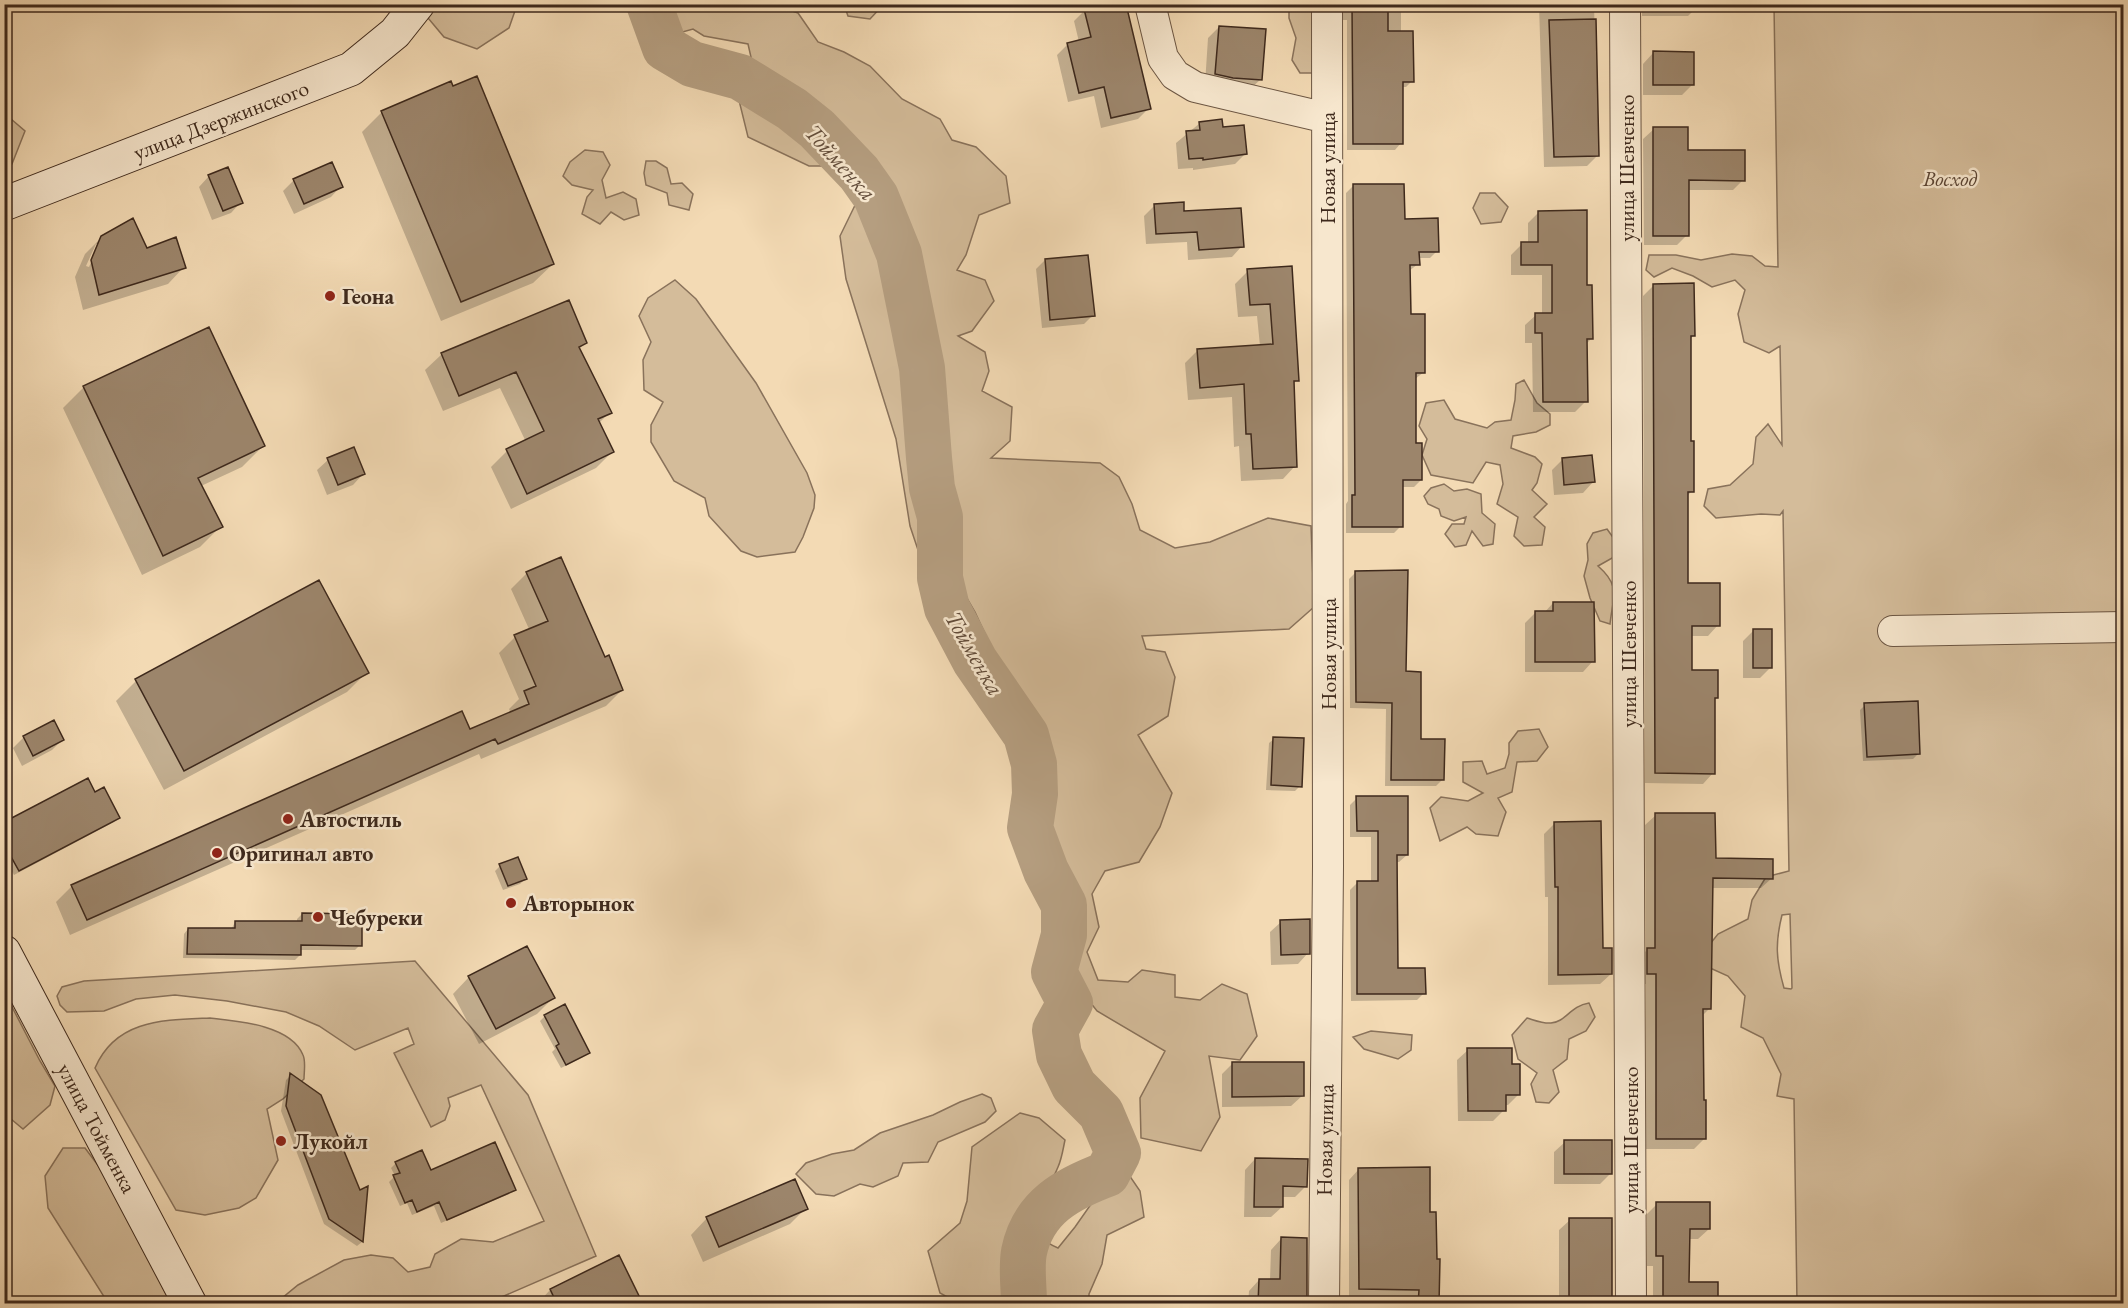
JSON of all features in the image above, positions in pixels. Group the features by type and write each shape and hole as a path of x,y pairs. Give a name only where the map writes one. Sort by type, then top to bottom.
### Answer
{"street":[{"name":"улица Дзержинского","path":"4,204 351,69 395,33 418,4"},
{"path":"1150,4 1163,58 1175,75 1195,87 1327,118"},
{"name":"Новая улица","path":"1324,1304 1328,867 1327,4"},
{"name":"улица Шевченко","path":"1625,4 1631,1304"},
{"path":"1893,631 2124,627"},
{"name":"улица Тойменка","path":"6,958 190,1304"}],"green space":[{"path":"436,5 517,5 509,28 477,49 444,37 428,18"},
{"path":"651,5 775,5 798,13 818,42 844,52 870,66 902,99 940,119 952,140 976,147 1006,176 1010,203 979,215 966,255 957,270 985,280 994,301 972,331 958,336 985,352 989,371 982,391 1012,407 1010,441 991,458 1100,463 1119,477 1132,504 1140,530 1175,548 1210,542 1268,518 1311,526 1314,607 1289,629 1142,636 1146,649 1165,652 1175,677 1168,716 1138,735 1172,793 1160,827 1139,862 1105,871 1092,894 1099,927 1087,952 1098,980 1128,982 1142,970 1175,975 1175,997 1200,1000 1222,984 1247,994 1257,1036 1240,1060 1209,1056 1220,1117 1201,1151 1141,1138 1140,1098 1165,1051 1097,1011 1068,974 1064,935 1054,898 1067,875 1048,847 1039,810 1048,771 975,612 951,571 922,562 910,526 896,439 846,279 840,236 860,195 856,182 845,172 821,166 809,166 748,137 735,84 753,66 748,44 704,36 693,29 679,33 656,18"},
{"path":"844,5 883,5 870,19 848,16"},
{"path":"1289,5 1319,5 1319,15 1312,23 1318,39 1313,73 1300,73 1292,60 1296,38 1289,18"},
{"name":"Восход","path":"1774,5 2123,5 2123,1303 1797,1303 1794,1099 1777,1096 1781,1074 1763,1038 1741,1027 1745,996 1728,976 1710,968 1710,944 1718,934 1748,919 1752,900 1766,877 1789,871 1783,511 1780,515 1761,514 1716,518 1704,506 1708,489 1730,485 1753,464 1756,437 1768,424 1782,445 1780,346 1769,353 1744,342 1738,314 1745,290 1735,280 1712,287 1672,268 1654,277 1646,270 1649,255 1676,255 1701,260 1732,254 1752,256 1765,266 1778,267","holes":["1790,914 1792,988 1784,988 1777,951 1782,915"]},
{"path":"4,113 25,131 12,164 5,167"},
{"path":"585,150 603,152 610,165 602,180 606,198 623,192 636,199 639,215 624,220 611,212 600,224 582,214 587,197 593,190 572,185 563,176 570,162"},
{"path":"646,161 656,161 667,168 671,184 682,183 693,194 689,210 669,205 667,193 646,185 644,173"},
{"path":"1480,193 1495,193 1508,207 1501,222 1481,224 1473,208"},
{"path":"675,280 696,299 756,383 807,473 815,495 814,508 795,552 757,557 741,551 709,516 705,498 674,481 651,442 651,425 663,402 644,390 643,360 651,342 639,316 648,298"},
{"path":"1524,380 1537,403 1550,414 1550,425 1536,432 1513,436 1511,448 1535,457 1542,464 1537,483 1532,490 1547,504 1534,517 1545,527 1542,545 1524,546 1514,536 1518,517 1497,504 1503,484 1500,465 1486,462 1473,483 1431,475 1422,455 1427,439 1419,426 1426,403 1444,400 1455,419 1487,428 1495,422 1511,420 1516,384"},
{"path":"1444,484 1454,491 1467,489 1481,494 1482,513 1495,524 1493,544 1483,546 1472,531 1466,545 1455,547 1445,534 1452,524 1464,524 1466,517 1454,521 1441,516 1439,509 1428,504 1424,496 1431,488"},
{"path":"1607,529 1617,543 1614,557 1598,566 1613,586 1614,599 1610,624 1600,621 1584,576 1588,560 1587,544 1593,533"},
{"path":"1539,729 1548,747 1537,761 1517,762 1512,792 1498,798 1506,812 1498,836 1476,834 1467,827 1440,841 1430,808 1441,797 1468,801 1483,793 1463,782 1463,762 1482,761 1487,774 1505,768 1509,743 1518,731"},
{"path":"415,961 528,1095 596,1256 488,1303 276,1303 298,1285 344,1260 371,1255 393,1258 408,1272 430,1267 435,1254 461,1239 493,1242 544,1221 481,1085 448,1098 450,1106 445,1120 431,1127 394,1053 414,1044 408,1028 355,1050 319,1026 286,1012 227,1001 175,995 136,999 104,1011 67,1012 60,1005 57,996 62,987 84,981"},
{"path":"4,1000 10,1003 55,1086 50,1105 23,1129 5,1114"},
{"path":"1589,1003 1595,1017 1586,1031 1569,1039 1567,1059 1553,1070 1559,1092 1549,1103 1536,1102 1531,1084 1537,1073 1518,1059 1512,1035 1527,1018 1545,1023 1556,1022 1577,1007"},
{"path":"210,1018 249,1023 276,1031 297,1045 304,1057 305,1067 304,1079 283,1099 267,1109 278,1160 256,1198 239,1208 205,1215 176,1210 95,1068 104,1052 128,1031 159,1022"},
{"path":"1371,1031 1412,1035 1411,1050 1398,1059 1364,1049 1353,1037"},
{"path":"982,1094 991,1098 996,1111 985,1122 938,1142 928,1162 903,1163 898,1176 873,1187 860,1184 834,1196 816,1194 796,1174 806,1163 832,1154 854,1150 880,1133 933,1115"},
{"path":"1020,1113 1039,1118 1065,1140 1058,1167 1036,1212 1034,1222 1036,1231 1044,1240 1058,1248 1103,1187 1127,1172 1140,1191 1144,1217 1107,1235 1102,1264 1089,1294 1089,1303 958,1303 940,1293 928,1251 960,1223 967,1201 972,1147"},
{"path":"63,1148 85,1148 115,1188 180,1303 108,1303 48,1208 45,1176"}],"building":[{"path":"1104,4 1126,4 1151,109 1111,118 1104,87 1079,93 1067,43 1091,37 1084,9"},
{"path":"1352,4 1388,4 1388,31 1413,31 1414,82 1403,82 1403,144 1353,144"},
{"path":"1596,19 1599,156 1554,157 1549,20"},
{"path":"1219,26 1266,29 1262,80 1215,74"},
{"path":"1653,51 1694,52 1694,85 1653,85"},
{"path":"477,76 554,264 461,302 381,111 451,81 453,86"},
{"path":"1222,119 1223,127 1244,125 1247,154 1203,160 1203,158 1189,159 1186,131 1200,130 1199,122"},
{"path":"1653,127 1688,127 1688,150 1745,150 1745,181 1689,180 1689,236 1653,236"},
{"path":"332,162 343,187 304,204 293,179"},
{"path":"228,167 243,203 223,211 208,175"},
{"path":"1353,184 1404,184 1405,219 1438,218 1439,252 1419,252 1420,265 1410,265 1411,314 1425,314 1425,373 1416,373 1416,443 1422,443 1422,480 1403,480 1403,527 1352,527 1352,495 1355,495"},
{"path":"1184,202 1184,211 1241,208 1244,247 1199,250 1197,232 1156,234 1154,204"},
{"path":"1587,210 1587,285 1592,285 1593,339 1587,339 1588,402 1543,402 1542,333 1535,333 1535,313 1552,313 1552,265 1521,265 1521,242 1538,242 1538,211"},
{"path":"133,218 147,248 176,237 186,268 99,295 91,260 101,236"},
{"path":"1088,255 1095,316 1050,320 1045,259"},
{"path":"1292,266 1299,381 1294,381 1297,467 1253,469 1251,434 1246,434 1244,384 1200,388 1197,349 1273,344 1270,304 1250,305 1247,269"},
{"path":"1694,283 1695,336 1691,336 1691,441 1694,441 1694,492 1688,492 1688,583 1720,583 1720,626 1692,626 1692,670 1718,670 1718,698 1715,698 1715,774 1655,773 1653,284"},
{"path":"569,300 587,343 579,347 612,413 598,419 614,452 527,494 506,449 544,431 516,372 459,396 441,353"},
{"path":"209,327 265,446 198,478 223,527 163,556 83,386"},
{"path":"354,447 365,474 338,485 327,458"},
{"path":"1592,455 1595,482 1564,485 1562,458"},
{"path":"561,557 605,657 609,655 623,690 498,744 495,739 87,920 71,885 462,711 470,729 529,704 524,691 536,686 514,635 548,621 526,572"},
{"path":"1408,570 1406,671 1421,672 1421,739 1445,739 1444,780 1391,780 1392,703 1356,702 1355,571"},
{"path":"319,580 369,673 184,771 135,679"},
{"path":"1553,602 1594,602 1595,662 1535,662 1535,611 1553,611"},
{"path":"1753,629 1772,629 1772,668 1753,668"},
{"path":"1918,701 1920,754 1867,757 1864,703"},
{"path":"54,720 64,740 33,756 23,736"},
{"path":"1273,737 1304,738 1302,787 1271,785"},
{"path":"88,778 95,792 104,787 120,818 19,871 4,844 4,822"},
{"path":"1356,796 1408,796 1408,855 1397,855 1398,968 1425,968 1426,994 1357,994 1357,881 1378,881 1378,831 1357,831"},
{"path":"1655,813 1715,813 1716,858 1773,859 1773,879 1713,878 1711,1009 1703,1009 1706,1139 1656,1139 1656,974 1647,974 1647,948 1655,948"},
{"path":"1601,821 1603,948 1612,948 1612,974 1558,975 1558,887 1555,887 1554,822"},
{"path":"518,857 527,879 508,886 499,864"},
{"path":"302,913 362,914 362,946 301,945 301,955 187,954 188,928 235,928 235,921 302,921"},
{"path":"1310,919 1310,954 1281,955 1280,920"},
{"path":"527,946 555,998 496,1029 468,976"},
{"path":"565,1004 590,1053 566,1065 556,1046 559,1044 544,1015"},
{"path":"1467,1048 1512,1048 1512,1064 1520,1064 1520,1095 1506,1095 1506,1111 1468,1111"},
{"path":"1232,1062 1304,1062 1304,1096 1232,1097"},
{"path":"290,1073 321,1095 360,1190 368,1186 363,1242 329,1219 286,1106"},
{"path":"1564,1140 1612,1140 1612,1174 1564,1174"},
{"path":"495,1142 516,1190 447,1220 439,1202 417,1212 412,1200 405,1203 393,1175 400,1173 395,1162 422,1150 431,1170"},
{"path":"1255,1158 1308,1159 1307,1187 1283,1186 1283,1207 1254,1207"},
{"path":"1430,1167 1430,1212 1436,1212 1437,1259 1440,1259 1439,1304 1418,1304 1419,1290 1359,1289 1358,1168"},
{"path":"795,1179 808,1209 719,1247 706,1217"},
{"path":"1656,1202 1710,1202 1710,1229 1690,1229 1689,1282 1718,1282 1718,1304 1663,1304 1663,1256 1656,1256"},
{"path":"1569,1218 1612,1218 1612,1304 1569,1304"},
{"path":"1281,1237 1307,1238 1307,1304 1258,1304 1259,1279 1280,1279"},
{"path":"619,1255 643,1304 557,1304 550,1289"}],"waterway":[{"name":"Тойменка","path":"649,4 665,48 692,64 740,77 792,109 817,129 859,173 876,197 899,254 922,368 932,488 940,517 940,578 947,608 975,661 1026,735 1034,764 1035,794 1030,828 1046,871 1064,905 1064,935 1054,972 1070,1003 1055,1030 1059,1055 1074,1086 1101,1113 1118,1153 1107,1174 1066,1193 1054,1202 1035,1223 1023,1258 1024,1304"}],"place":[{"name":"Геона","path":"330,296"},
{"name":"Автостиль","path":"288,819"},
{"name":"Оригинал авто","path":"217,853"},
{"name":"Авторынок","path":"511,903"},
{"name":"Чебуреки","path":"318,917"},
{"name":"Лукойл","path":"281,1141"}]}
